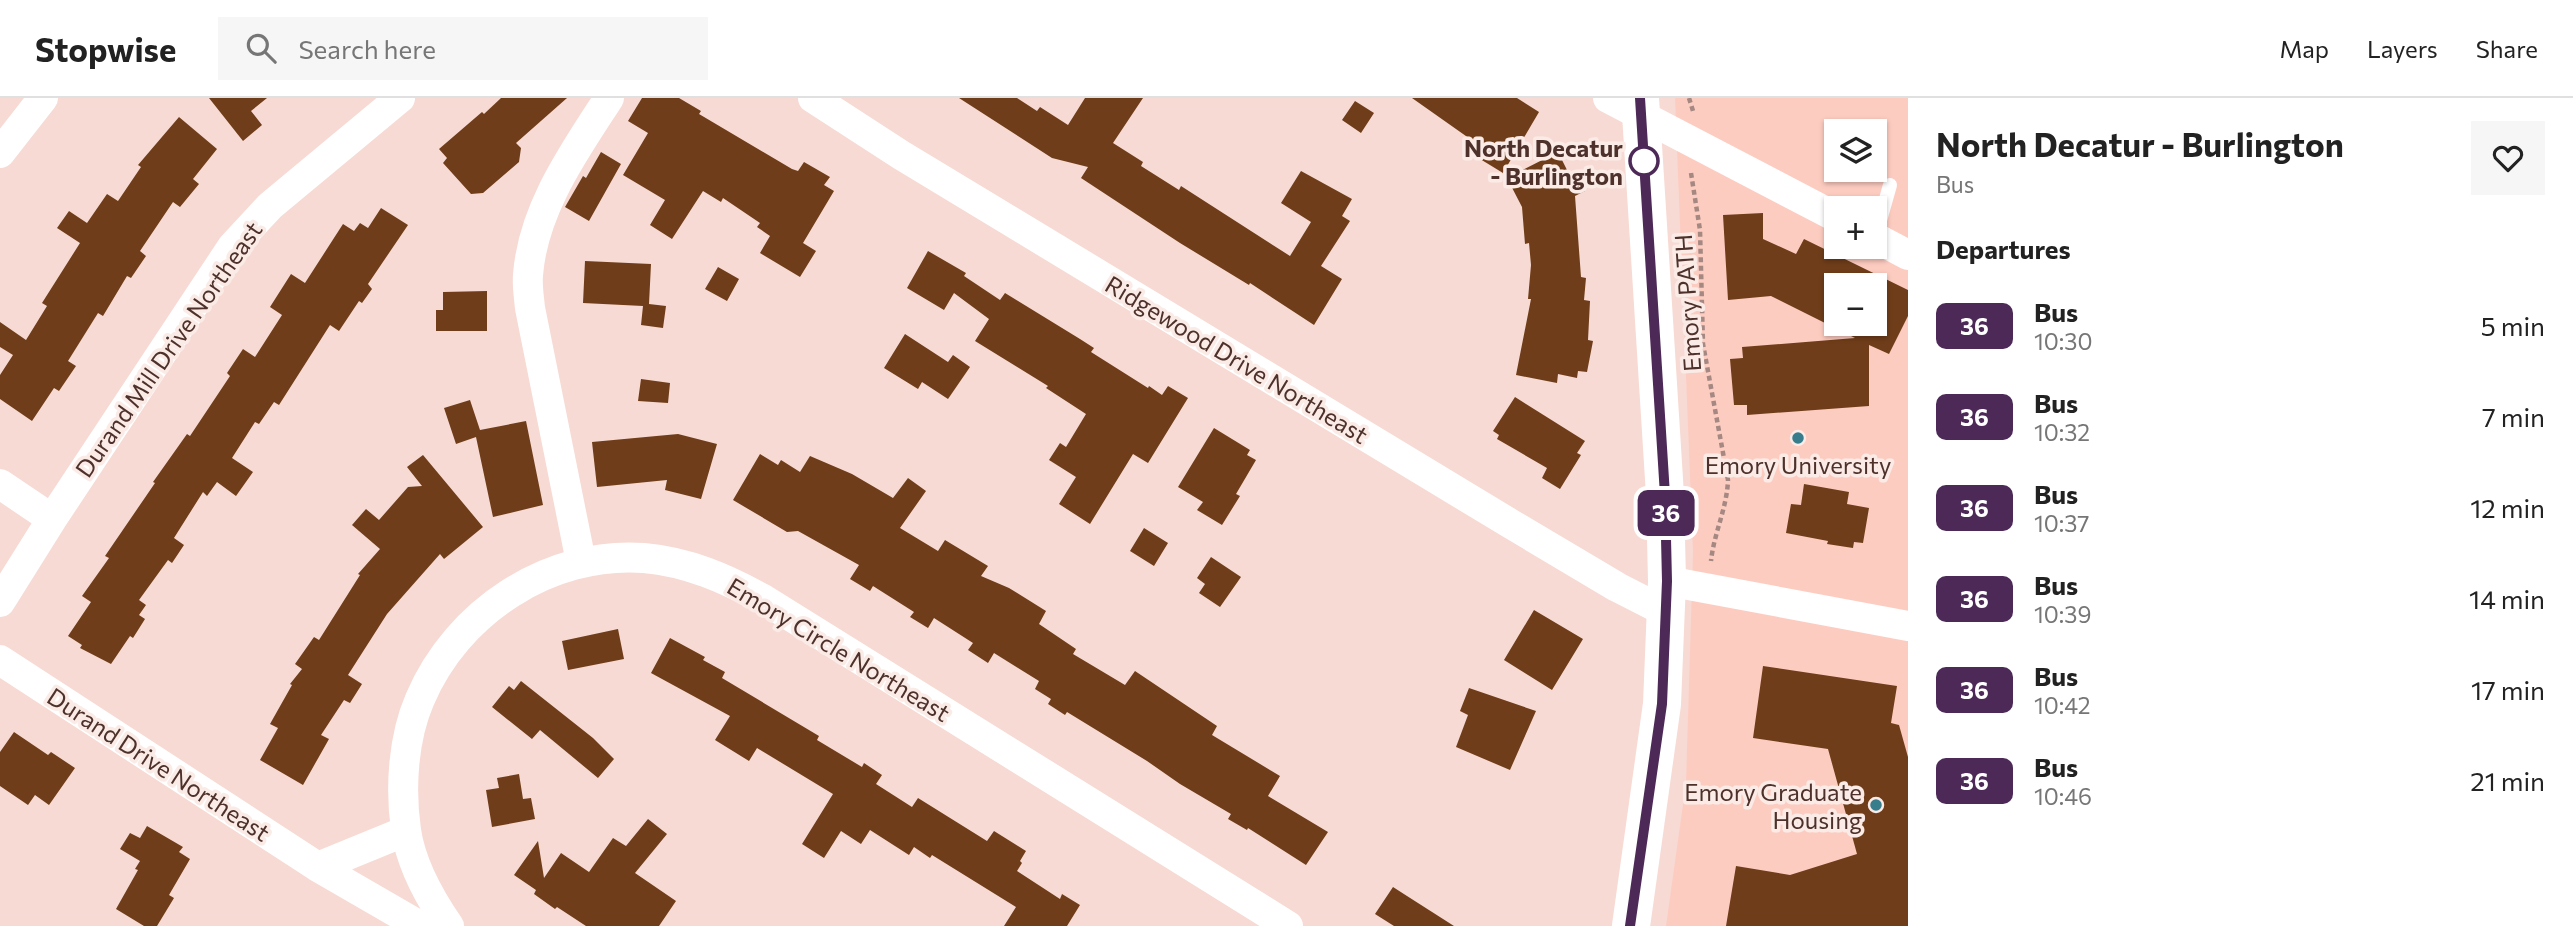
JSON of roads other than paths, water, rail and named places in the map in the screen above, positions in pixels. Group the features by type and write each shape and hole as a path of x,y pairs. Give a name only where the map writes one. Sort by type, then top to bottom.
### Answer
{"main road":[{"path":"1630,926 1657,749 1666,596 1665,495 1641,107"}],"street":[{"path":"0,153 43,98"},
{"name":"Durand Mill Drive Northeast","path":"0,602 232,247 270,206 400,98"},
{"path":"582,562 530,308 527,278 531,251 555,185 608,98"},
{"name":"Ridgewood Drive Northeast","path":"814,98 901,155 1617,587 1907,628"},
{"path":"1608,98 1641,107 1824,210"},
{"path":"1887,244 1908,255"},
{"path":"0,484 52,519"},
{"name":"Emory Circle Northeast","path":"449,926 431,901 418,872 406,831 403,790 408,740 419,701 440,662 467,627 507,595 554,572 582,562 614,559 666,561 711,573 737,585 1288,926"},
{"name":"Durand Drive Northeast","path":"0,660 318,867 420,926"},
{"path":"318,867 406,831"}],"lane":[{"path":"1887,196 1890,185"}],"place":[{"name":"North Decatur - Burlington","path":"1644,161"},
{"name":"Emory University","path":"1798,438"},
{"name":"Emory Graduate Housing","path":"1876,805"}]}
